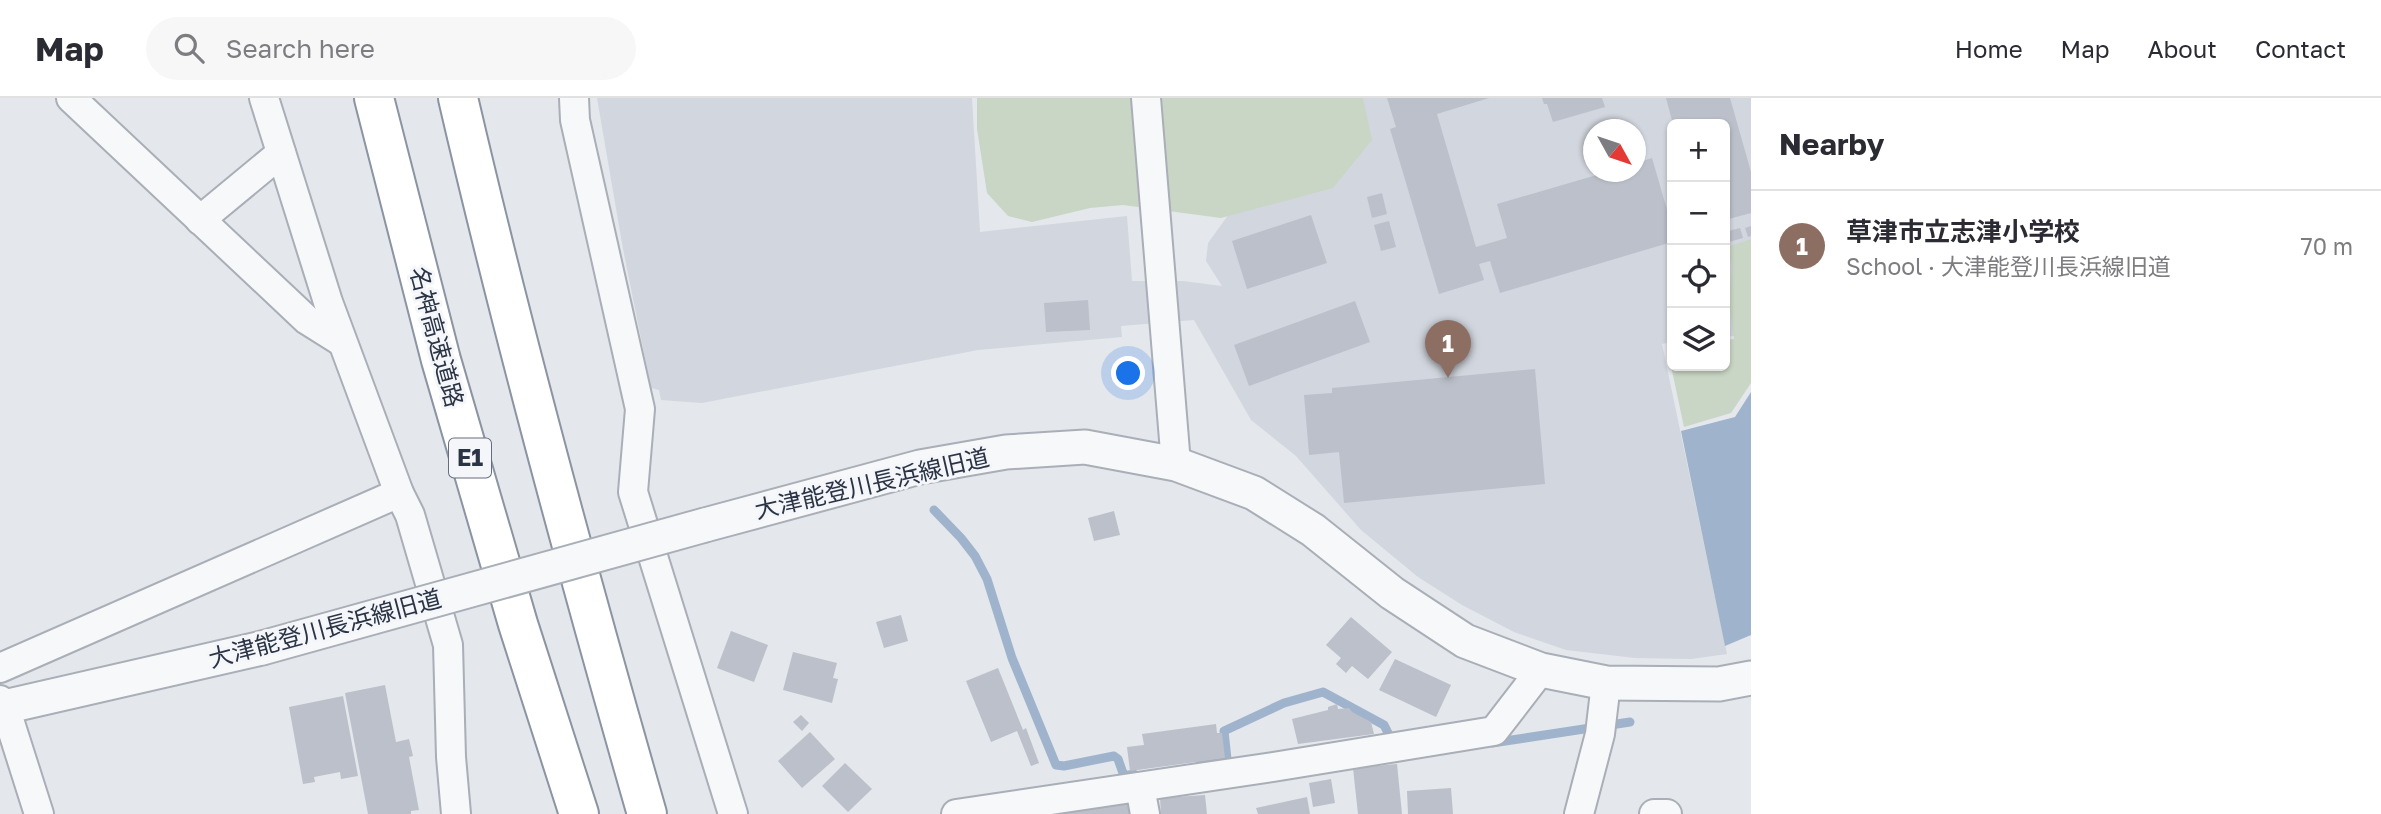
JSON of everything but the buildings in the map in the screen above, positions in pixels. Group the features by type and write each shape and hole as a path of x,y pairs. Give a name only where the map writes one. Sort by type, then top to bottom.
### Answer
{"highway":[{"name":"名神高速道路","path":"374,98 441,360 518,624 579,814"},
{"path":"458,98 500,276 592,622 647,814"}],"street":[{"path":"71,98 307,320 342,342"},
{"path":"264,98 342,342 399,493 410,515 447,645 456,814"},
{"path":"574,98 575,120 640,409 633,492 733,814"},
{"path":"1146,98 1176,464"},
{"path":"200,219 281,153"},
{"name":"大津能登川長浜線旧道","path":"2,705 262,648 920,467 1006,452 1084,447 1176,464 1254,493 1313,530 1392,593 1465,641 1541,670 1606,683 1719,684 1751,678"},
{"path":"0,668 399,493"},
{"path":"956,814 1142,800 1494,730 1541,670"},
{"path":"1579,814 1600,734 1606,683"},
{"path":"2,705 39,814"},
{"path":"1654,814 1667,814"}],"shaded area":[{"path":"597,98 972,98 980,232 1127,216 1132,281 1183,281 1222,286 1206,261 1208,243 1313,98 1751,98 1751,334 1730,336 1730,119 1667,119 1667,343 1662,344 1727,654 1691,659 1635,658 1566,650 1514,632 1462,605 1418,577 1361,530 1296,456 1251,420 1194,320 1121,326 1122,337 978,350 702,403 661,400 659,390 651,388"}],"green space":[{"path":"977,98 1363,98 1372,140 1333,188 1221,218 1123,205 1090,208 1032,222 1008,216 987,193 977,129"},
{"path":"1751,239 1751,383 1731,413 1684,427 1672,371 1730,371 1730,339 1734,339 1730,309 1730,246"}],"water":[{"path":"1751,392 1751,635 1725,646 1681,431 1735,417"}],"waterway":[{"path":"934,510 975,556 987,579 1012,658 1056,765 1064,766 1114,756 1118,759 1124,776 1134,774"},
{"path":"1200,764 1227,759 1224,731 1284,703 1323,692 1384,725 1393,743"},
{"path":"1492,743 1630,722"}],"place":[{"name":"草津市立志津小学校","path":"1448,378"}]}
